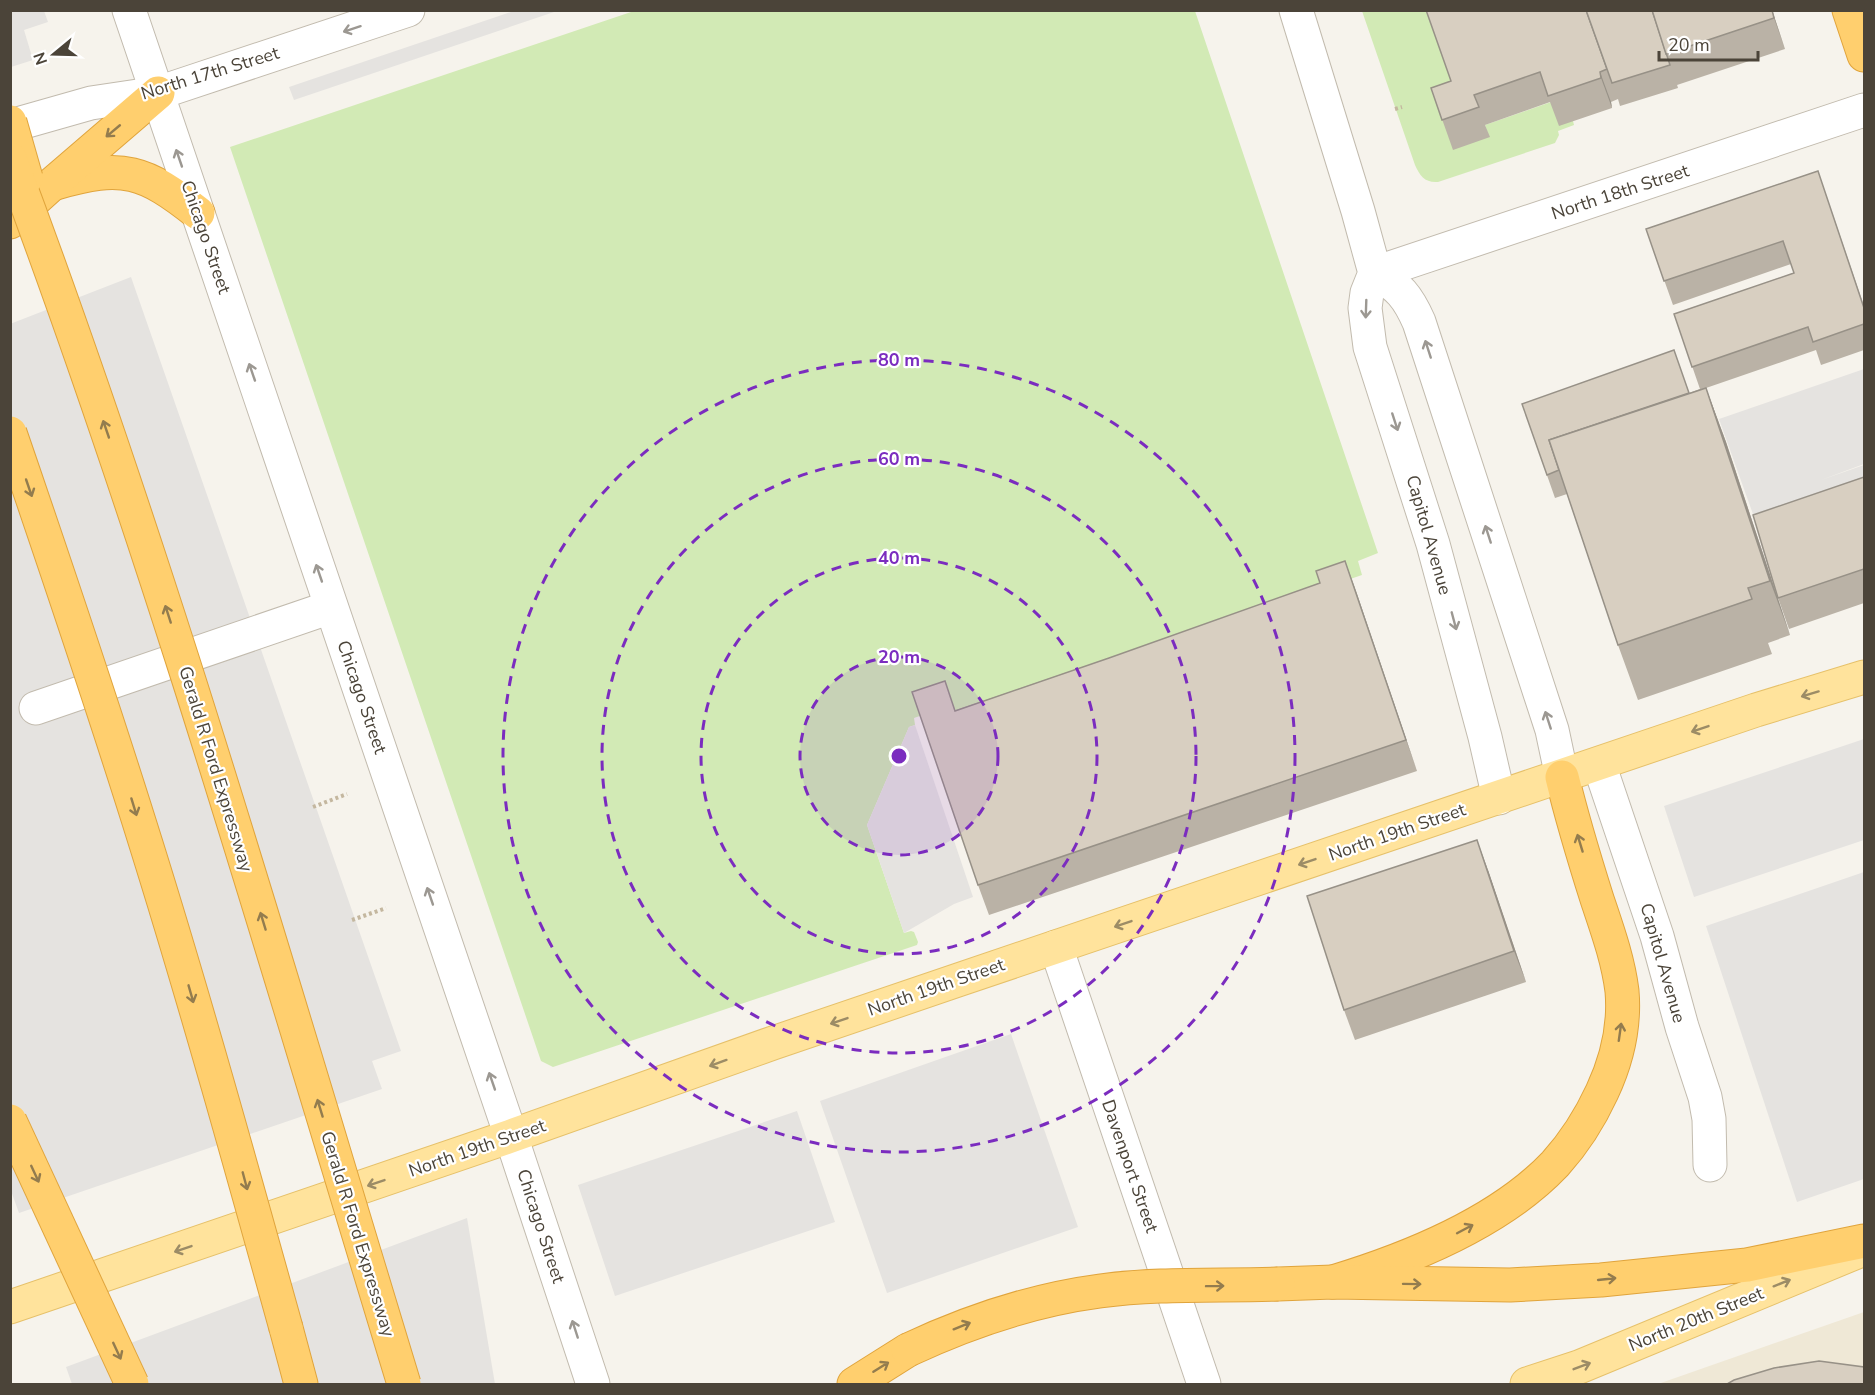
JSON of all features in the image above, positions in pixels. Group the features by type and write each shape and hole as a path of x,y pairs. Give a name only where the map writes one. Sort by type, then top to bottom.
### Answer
{"highway":[{"path":"1849,10 1864,55"},
{"path":"10,222 158,93"},
{"path":"10,124 52,269"},
{"name":"Gerald R Ford Expressway","path":"10,159 52,269 181,655 404,1384"},
{"path":"51,185 98,174 136,175 165,188 198,213"},
{"path":"10,433 110,730 170,924 236,1149 301,1384"},
{"path":"1333,1282 1412,1254 1464,1229 1511,1201 1538,1180 1566,1151 1604,1088 1616,1054 1620,1034 1623,1008 1620,978 1573,822 1562,777"},
{"path":"10,1121 132,1384"},
{"path":"854,1384 908,1350 990,1316 1054,1298 1099,1291 1146,1287 1333,1282 1476,1285 1601,1280 1747,1265 1864,1242"}],"main road":[{"name":"North 19th Street","path":"10,1306 511,1136 1056,946 1756,711 1864,677"},
{"name":"North 20th Street","path":"1527,1384 1579,1367 1864,1249"}],"street":[{"name":"Chicago Street","path":"129,10 593,1384"},
{"name":"North 17th Street","path":"10,124 91,103 158,93 408,10"},
{"path":"1296,10 1375,273 1394,284 1404,295 1419,322 1552,730 1562,777"},
{"name":"North 18th Street","path":"1375,273 1864,110"},
{"name":"Capitol Avenue","path":"1375,273 1367,293 1365,308 1370,347 1439,564 1499,798"},
{"path":"36,708 331,607"},
{"name":"Capitol Avenue","path":"1599,764 1657,936 1682,1027 1705,1097 1709,1119 1710,1165"},
{"name":"Davenport Street","path":"1056,946 1204,1384"}],"path":[{"path":"1395,109 1402,107"},
{"path":"313,807 347,794"},
{"path":"352,920 386,908"}],"shaded area":[{"path":"10,11 44,11 48,22 24,30 33,60 11,67"},
{"path":"514,11 557,11 294,100 289,87"},
{"path":"131,277 401,1051 372,1061 382,1089 19,1213 10,1188 10,324"},
{"path":"1864,369 1864,464 1821,480 1864,465 1864,511 1764,545 1719,419"},
{"path":"915,725 973,897 954,904 904,933 867,825 909,727"},
{"path":"1864,739 1864,840 1694,897 1664,806"},
{"path":"1864,872 1864,1179 1797,1202 1706,926"},
{"path":"1011,1034 1078,1227 887,1293 820,1101"},
{"path":"797,1111 835,1222 615,1296 578,1185"},
{"path":"467,1218 495,1384 72,1384 66,1367"},
{"path":"1864,1312 1864,1384 1658,1384"}],"green space":[{"path":"634,11 1195,11 1378,553 1358,561 1362,575 1176,638 966,741 951,705 914,718 915,725 909,727 867,825 904,933 914,932 917,945 553,1067 541,1061 230,147"},
{"path":"1362,11 1427,11 1489,137 1485,125 1551,102 1573,121 1574,125 1558,131 1559,135 1555,143 1438,182 1426,180 1415,165"}],"building":[{"path":"1426,10 1586,10 1607,69 1600,72 1601,78 1548,96 1540,72 1474,95 1479,107 1442,120 1431,88 1451,81"},
{"path":"1586,10 1652,10 1670,65 1612,83"},
{"path":"1652,10 1772,10 1774,18 1666,54"},
{"path":"1818,171 1864,308 1864,324 1813,342 1808,327 1692,367 1674,314 1794,273 1783,241 1664,281 1646,229"},
{"path":"1674,350 1689,393 1549,440 1559,470 1547,475 1522,404"},
{"path":"1706,388 1770,581 1748,588 1752,599 1618,645 1549,440"},
{"path":"1864,477 1864,569 1778,598 1753,515"},
{"path":"1345,561 1406,740 978,885 912,692 945,681 955,711 1320,583 1316,571"},
{"path":"1477,840 1514,951 1344,1010 1307,896"},
{"path":"1819,1361 1864,1367 1864,1384 1727,1384 1774,1368"}]}
